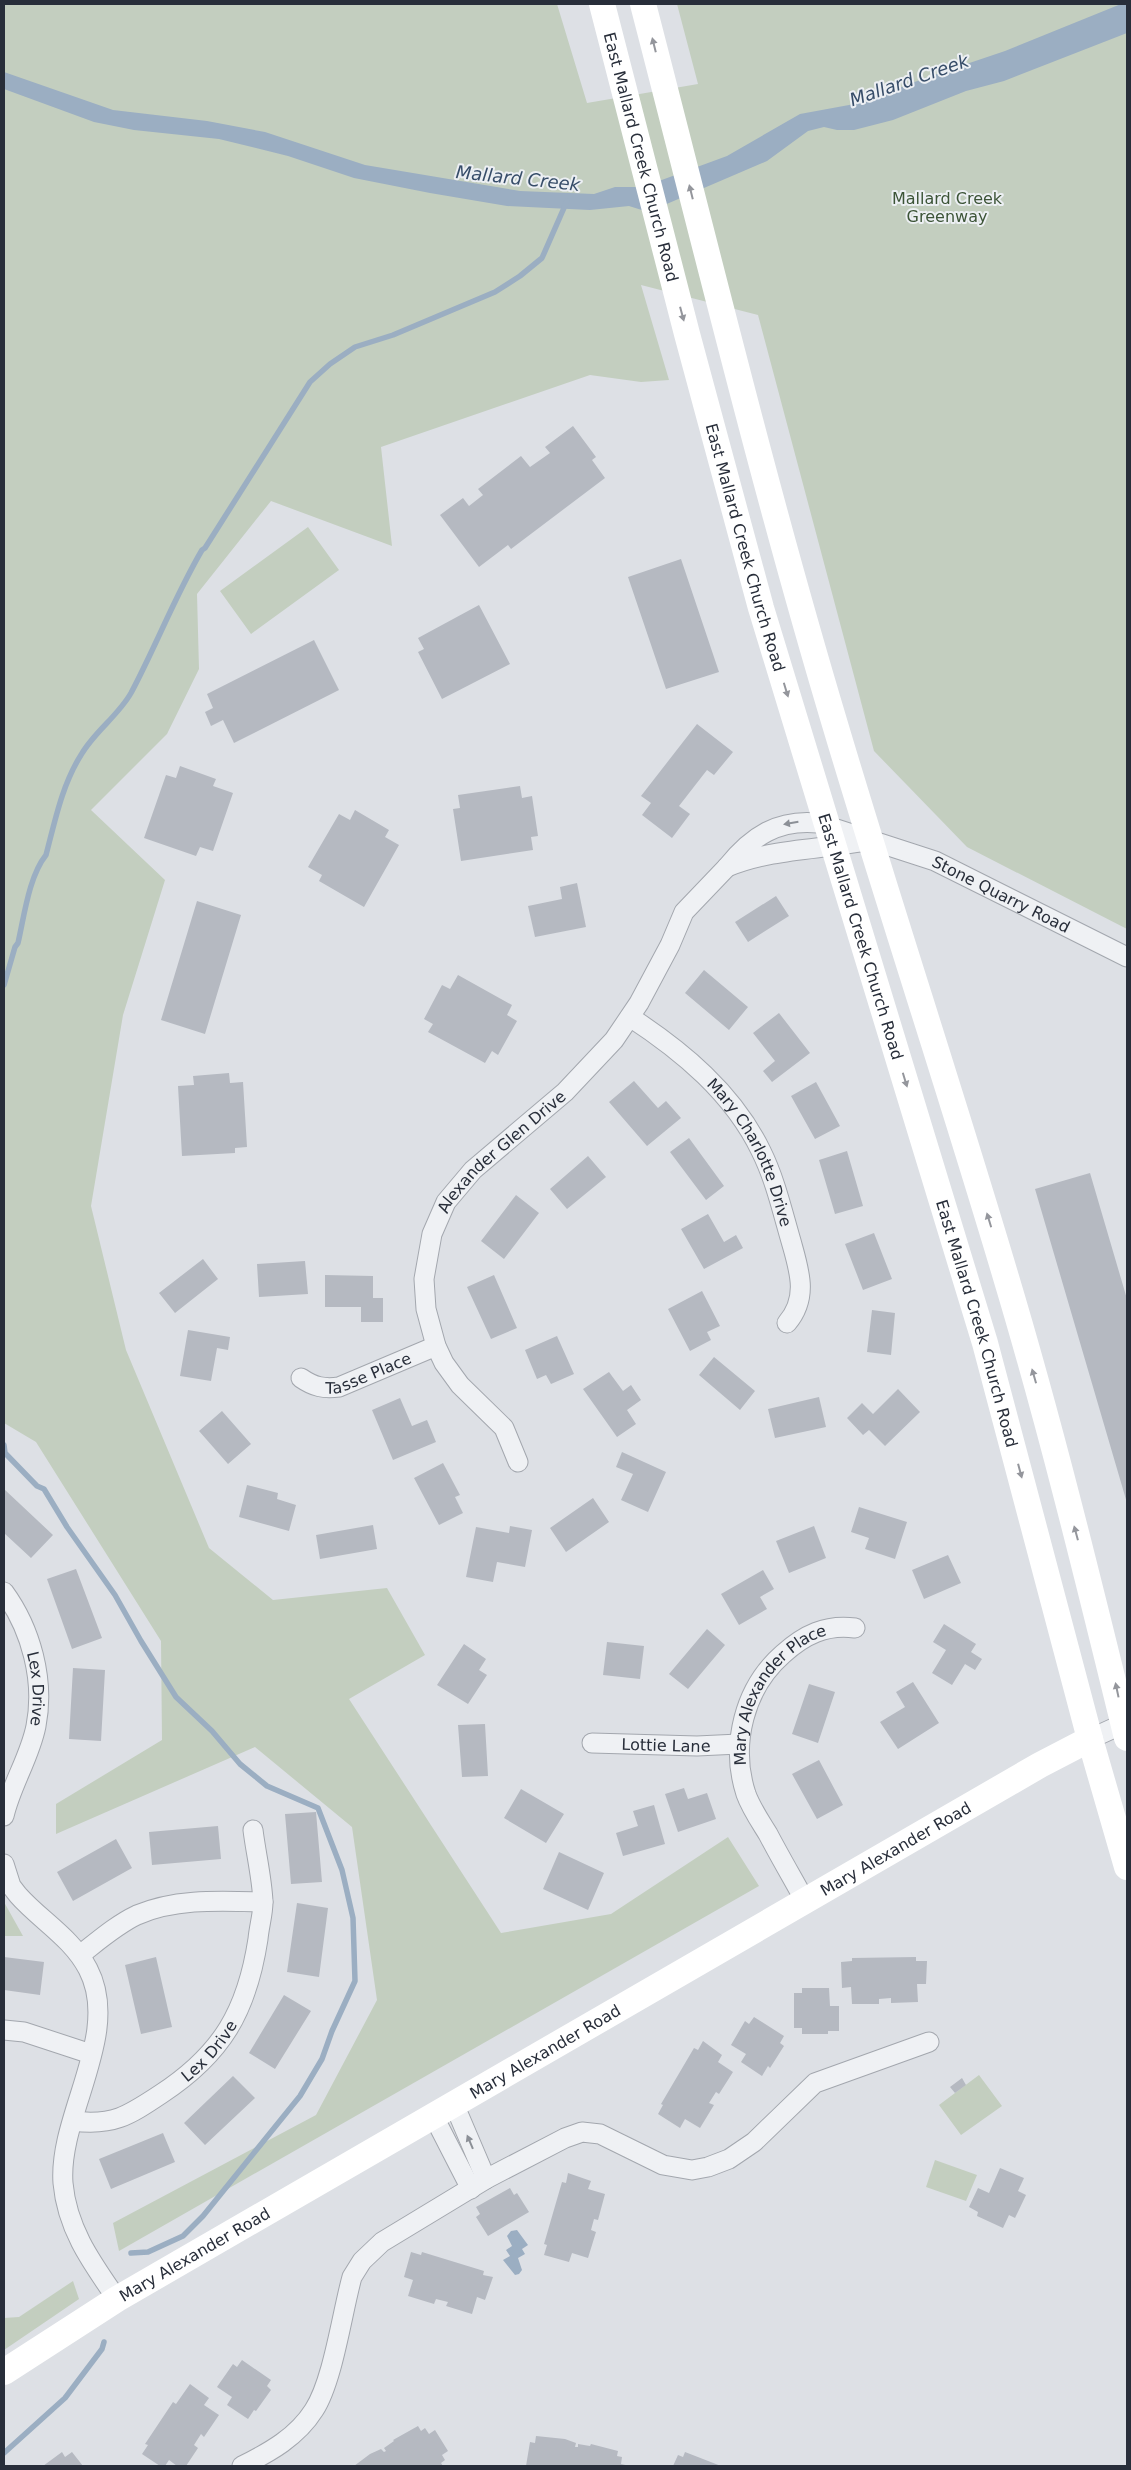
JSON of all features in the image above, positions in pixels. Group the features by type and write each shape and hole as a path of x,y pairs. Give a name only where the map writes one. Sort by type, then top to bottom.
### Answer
{"main road":[{"name":"East Mallard Creek Church Road","path":"602,4 665,250 761,608 985,1343 1090,1738 1127,1867"},
{"path":"643,4 739,382 785,551 871,840 1007,1280 1102,1630 1126,1728"},
{"name":"Mary Alexander Road","path":"4,2372 117,2299 1040,1765 1090,1738"}],"street":[{"name":"Alexander Glen Drive","path":"518,1462 504,1428 460,1385 444,1363 436,1346 426,1309 424,1279 430,1241 446,1202 473,1170 572,1085 600,1057 630,1017 670,945 684,912 752,841 783,824 806,822 830,836"},
{"name":"Alexander Glen Drive","path":"727,868 830,836 871,840"},
{"name":"Stone Quarry Road","path":"871,840 910,851 956,870 1127,957"},
{"name":"Mary Charlotte Drive","path":"630,1017 667,1041 701,1070 731,1104 762,1151 776,1186 801,1278 800,1302 788,1323"},
{"name":"Tasse Place","path":"301,1378 310,1384 324,1388 339,1387 436,1346"},
{"name":"Lex Drive","path":"4,1592 26,1630 35,1660 38,1688 36,1726 9,1787 4,1816"},
{"name":"Mary Alexander Place","path":"805,1901 747,1794 740,1769 739,1744 748,1705 759,1682 776,1660 797,1642 827,1628 855,1628"},
{"path":"1090,1738 1126,1728"},
{"name":"Lottie Lane","path":"592,1743 697,1746 739,1744"},
{"name":"Lex Drive","path":"73,2121 95,2124 114,2121 137,2110 184,2079 206,2058 226,2032 243,2003 253,1972 263,1902 253,1830"},
{"path":"4,1864 11,1886 18,1895 80,1955 92,1977 99,2004 98,2030 63,2160 66,2205 77,2237 88,2257 117,2299"},
{"path":"80,1955 123,1923 138,1915 160,1908 192,1902 263,1902"},
{"path":"4,2030 24,2032 91,2054"},
{"path":"242,2466 290,2437 314,2410 324,2390 352,2277 362,2261 382,2242 479,2184 565,2138 582,2132 600,2134 612,2138 639,2155 663,2165 692,2170 708,2167 729,2159 754,2142 815,2083 929,2042"},
{"path":"444,2110 479,2184"}],"green space":[{"name":"Mallard Creek Greenway","path":"4,4 557,4 587,103 698,84 677,4 1127,4 1127,929 967,847 874,751 758,315 641,285 669,380 641,382 590,375 381,447 392,546 271,501 197,594 199,669 167,734 91,810 165,880 123,1015 91,1206 126,1350 209,1548 273,1600 387,1588 425,1655 349,1699 501,1933 611,1914 728,1837 759,1886 119,2251 113,2223 316,2115 377,2000 352,1827 255,1747 56,1834 56,1804 162,1740 161,1641 36,1442 4,1423"},
{"path":"308,527 339,570 251,634 220,591"},
{"path":"4,1902 23,1936 4,1936"},
{"path":"979,2075 1002,2106 961,2135 939,2105"},
{"path":"935,2160 977,2175 966,2201 926,2187"},
{"path":"73,2281 79,2299 4,2350 4,2318 19,2317"}],"water":[{"path":"1121,4 1127,4 1127,33 1004,81 966,91 893,120 854,130 837,130 824,127 808,131 767,161 648,212 629,206 590,210 507,206 430,193 354,178 288,156 219,139 134,130 94,122 4,89 4,72 113,110 207,121 265,132 365,165 520,191 594,194 615,187 638,187 659,181 727,156 800,114 871,99 925,78 1005,51"},
{"path":"517,2230 528,2245 522,2249 525,2254 518,2258 522,2270 519,2274 515,2275 503,2260 510,2256 506,2250 512,2246 507,2236 511,2231"}],"building":[{"path":"573,426 596,457 592,460 605,478 511,549 508,545 479,567 440,515 463,498 469,506 483,495 478,489 521,456 530,467 550,453 545,447"},
{"path":"681,559 719,672 666,689 628,577"},
{"path":"479,605 510,664 442,699 418,652 424,649 418,638"},
{"path":"314,640 339,690 234,743 223,720 211,726 205,712 213,708 207,694"},
{"path":"697,724 733,752 714,775 707,770 679,806 690,814 672,838 642,815 651,803 641,796"},
{"path":"180,766 216,779 213,786 233,793 213,851 200,847 196,856 144,838 166,775 176,778"},
{"path":"520,786 522,798 532,796 538,836 531,837 533,850 461,861 453,809 460,808 458,795"},
{"path":"355,810 389,830 385,837 399,845 364,907 319,881 322,875 308,867 339,814 350,820"},
{"path":"577,883 586,927 535,937 528,906 562,899 560,887"},
{"path":"776,896 789,916 748,942 735,922"},
{"path":"197,901 241,915 205,1034 161,1020"},
{"path":"704,970 748,1007 729,1030 685,993"},
{"path":"458,975 512,1005 507,1015 517,1021 498,1055 492,1051 485,1063 428,1032 433,1024 424,1019 442,985 450,989"},
{"path":"779,1013 810,1053 772,1082 763,1071 775,1061 753,1033"},
{"path":"229,1073 230,1083 243,1082 247,1147 235,1148 235,1153 182,1156 178,1086 194,1085 193,1076"},
{"path":"634,1081 658,1108 666,1101 681,1118 647,1146 609,1102"},
{"path":"816,1082 840,1126 815,1139 791,1096"},
{"path":"689,1138 724,1186 706,1200 670,1152"},
{"path":"847,1151 863,1206 835,1214 819,1160"},
{"path":"588,1156 606,1177 567,1209 550,1189"},
{"path":"1090,1173 1127,1299 1127,1503 1035,1189"},
{"path":"516,1195 539,1213 504,1259 481,1241"},
{"path":"708,1214 724,1242 736,1235 743,1248 704,1269 681,1229"},
{"path":"874,1233 892,1279 863,1290 845,1244"},
{"path":"203,1259 218,1279 175,1313 159,1293"},
{"path":"305,1261 308,1294 259,1297 257,1264"},
{"path":"325,1275 373,1276 373,1298 383,1298 383,1322 361,1322 361,1307 325,1307"},
{"path":"494,1275 517,1328 491,1339 467,1287"},
{"path":"702,1291 720,1326 707,1332 711,1340 690,1351 668,1309"},
{"path":"872,1310 895,1313 891,1355 867,1352"},
{"path":"188,1330 230,1337 228,1350 217,1348 211,1381 180,1376"},
{"path":"557,1336 574,1374 551,1384 546,1375 537,1379 525,1350"},
{"path":"714,1357 755,1391 740,1410 699,1375"},
{"path":"609,1372 623,1391 631,1385 641,1400 627,1410 636,1424 617,1437 583,1389"},
{"path":"898,1389 920,1412 885,1446 869,1430 863,1435 847,1418 862,1403 873,1414"},
{"path":"819,1397 826,1427 775,1438 768,1409"},
{"path":"400,1398 412,1426 427,1420 436,1442 393,1460 372,1410"},
{"path":"222,1411 251,1444 228,1464 199,1431"},
{"path":"622,1452 666,1472 648,1512 621,1500 633,1474 616,1467"},
{"path":"443,1463 460,1495 455,1497 463,1513 439,1525 414,1478"},
{"path":"247,1485 278,1493 277,1499 296,1505 289,1531 239,1517"},
{"path":"4,1489 53,1535 31,1558 4,1533"},
{"path":"593,1498 609,1522 566,1552 550,1528"},
{"path":"859,1507 907,1522 895,1559 865,1549 869,1538 851,1532"},
{"path":"373,1525 377,1549 320,1559 316,1535"},
{"path":"510,1526 532,1530 525,1567 497,1562 493,1582 466,1577 476,1527 509,1533"},
{"path":"814,1526 826,1558 789,1573 776,1541"},
{"path":"948,1555 961,1583 924,1599 912,1570"},
{"path":"76,1569 102,1638 72,1649 47,1579"},
{"path":"763,1570 774,1589 760,1597 767,1609 739,1625 721,1594"},
{"path":"944,1624 976,1644 971,1652 982,1659 975,1670 965,1664 952,1685 932,1673 946,1650 933,1642"},
{"path":"707,1629 725,1645 688,1689 669,1674"},
{"path":"607,1642 644,1646 640,1679 603,1675"},
{"path":"464,1644 486,1659 479,1670 487,1675 468,1704 437,1685"},
{"path":"73,1668 105,1670 101,1741 69,1739"},
{"path":"913,1682 939,1723 898,1749 880,1722 905,1707 896,1692"},
{"path":"809,1684 835,1692 818,1743 792,1734"},
{"path":"485,1724 488,1776 462,1777 458,1725"},
{"path":"819,1760 843,1805 817,1819 792,1774"},
{"path":"684,1788 688,1799 707,1793 716,1819 678,1832 665,1794"},
{"path":"521,1789 564,1814 546,1843 504,1818"},
{"path":"654,1805 665,1844 623,1856 616,1833 638,1826 633,1811"},
{"path":"316,1812 322,1882 291,1884 285,1814"},
{"path":"218,1826 221,1859 152,1865 149,1832"},
{"path":"116,1839 132,1868 73,1901 57,1872"},
{"path":"559,1852 604,1873 588,1910 543,1889"},
{"path":"297,1903 328,1908 319,1977 287,1972"},
{"path":"4,1957 44,1962 40,1995 4,1990"},
{"path":"156,1957 172,2027 141,2034 125,1965"},
{"path":"916,1957 916,1961 927,1961 926,1984 917,1984 918,2002 891,2003 891,1998 879,1999 879,2004 852,2004 851,1987 842,1988 841,1962 852,1961 852,1958"},
{"path":"802,1988 829,1988 830,2006 839,2006 839,2031 828,2031 828,2034 802,2034 802,2028 794,2028 794,1993 802,1993"},
{"path":"284,1995 311,2011 275,2069 249,2053"},
{"path":"754,2017 784,2036 780,2043 784,2046 770,2068 768,2066 762,2076 741,2062 746,2054 731,2045 745,2021 749,2024"},
{"path":"703,2041 722,2055 718,2062 733,2072 719,2094 716,2092 709,2103 714,2105 700,2128 685,2119 680,2128 658,2114 663,2105 661,2104 694,2048 698,2050"},
{"path":"233,2076 255,2098 205,2145 184,2123"},
{"path":"962,2078 966,2085 955,2093 950,2087"},
{"path":"163,2133 175,2162 111,2189 99,2159"},
{"path":"1000,2168 1024,2178 1018,2191 1026,2195 1015,2218 1009,2215 1003,2228 977,2216 978,2212 969,2207 978,2188 989,2193"},
{"path":"568,2173 591,2181 588,2189 605,2194 598,2220 594,2219 591,2230 596,2232 588,2258 572,2253 569,2262 544,2255 547,2245 544,2244 562,2182 566,2183"},
{"path":"510,2188 514,2195 517,2193 529,2212 488,2236 476,2217 480,2214 476,2207"},
{"path":"411,2252 421,2255 422,2252 484,2271 483,2275 493,2277 485,2300 477,2297 472,2314 446,2306 448,2302 436,2299 434,2304 408,2296 413,2280 404,2277"},
{"path":"242,2360 271,2380 267,2386 271,2390 248,2419 227,2405 232,2397 217,2387 233,2364 237,2367"},
{"path":"190,2384 209,2398 204,2405 219,2415 204,2437 201,2434 194,2445 198,2448 186,2466 177,2466 169,2460 165,2466 160,2466 142,2454 148,2445 145,2444 173,2402 176,2404"},
{"path":"418,2426 421,2431 425,2428 429,2434 435,2430 448,2451 442,2455 445,2460 441,2463 443,2466 354,2466 370,2454 381,2449 384,2452 386,2451 384,2448 393,2440"},
{"path":"536,2436 565,2439 576,2443 575,2447 578,2447 578,2444 590,2446 591,2444 618,2451 617,2456 622,2457 621,2464 630,2466 526,2466 530,2442 535,2443"},
{"path":"62,2452 65,2457 72,2452 83,2466 43,2466"},
{"path":"685,2452 721,2466 673,2466 678,2455 683,2457"}],"waterway":[{"name":"Mallard Creek","path":"4,985 15,947 18,943 31,885 46,855 60,804 74,767 86,747 120,709 131,693 202,550 310,382 330,364 355,347 393,335 495,292 520,276 542,258 567,201"},
{"path":"4,1445 5,1453 37,1486 44,1489 67,1527 115,1595 176,1697 212,1731 240,1764 267,1786 318,1808 342,1870 353,1918 355,1981 332,2031 322,2059 300,2096 203,2216 183,2236 148,2252 131,2253"},
{"path":"4,2453 65,2398 102,2349 104,2342"}]}
